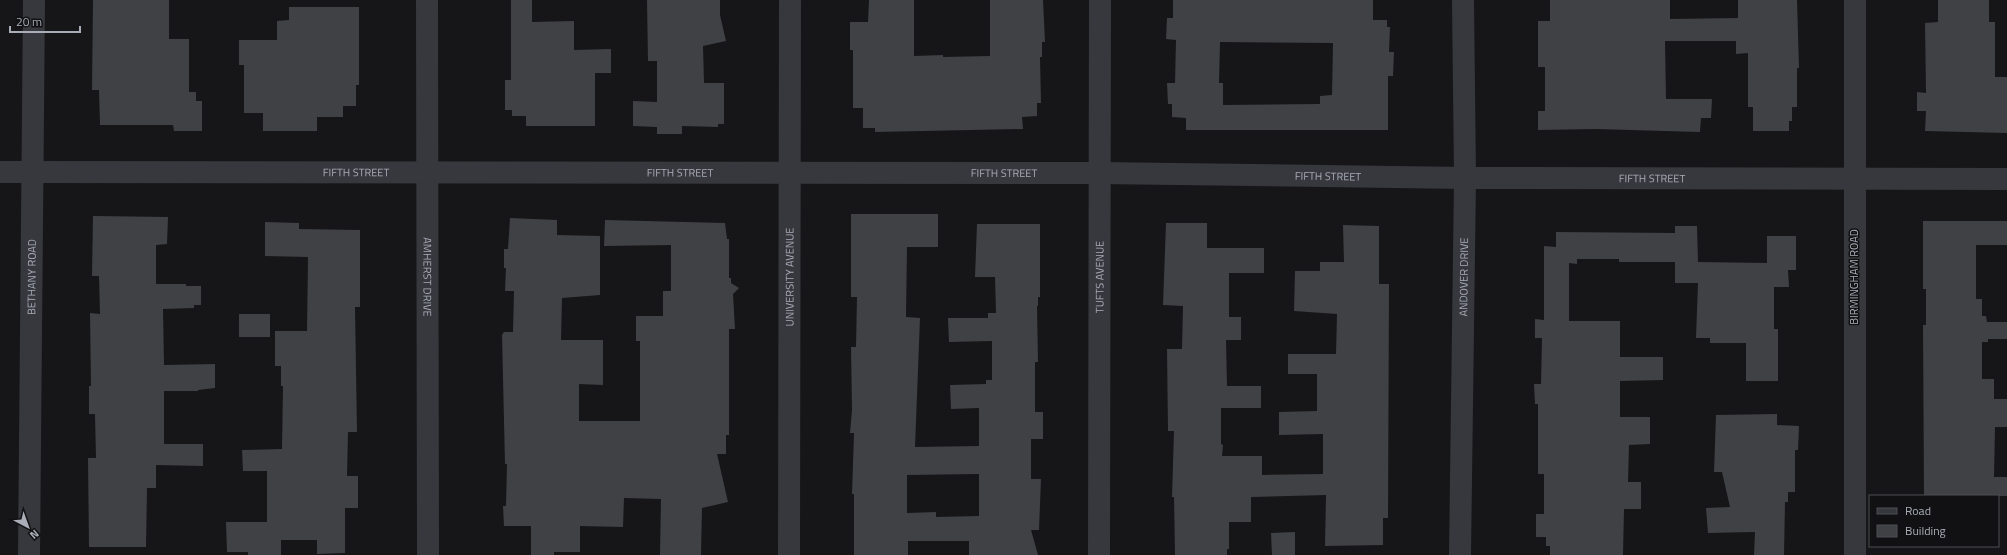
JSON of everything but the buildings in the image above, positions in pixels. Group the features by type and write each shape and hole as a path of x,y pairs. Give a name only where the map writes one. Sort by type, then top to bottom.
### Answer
{"street":[{"name":"BETHANY ROAD","path":"29,555 34,0"},
{"name":"AMHERST DRIVE","path":"427,0 426,171 428,555"},
{"name":"UNIVERSITY AVENUE","path":"789,555 790,0"},
{"name":"TUFTS AVENUE","path":"1099,555 1100,0"},
{"name":"ANDOVER DRIVE","path":"1460,555 1465,178 1463,0"},
{"name":"BIRMINGHAM ROAD","path":"1855,0 1855,555"},
{"name":"FIFTH STREET","path":"0,172 426,171 790,174 1099,174 1465,178 2007,179"}]}
